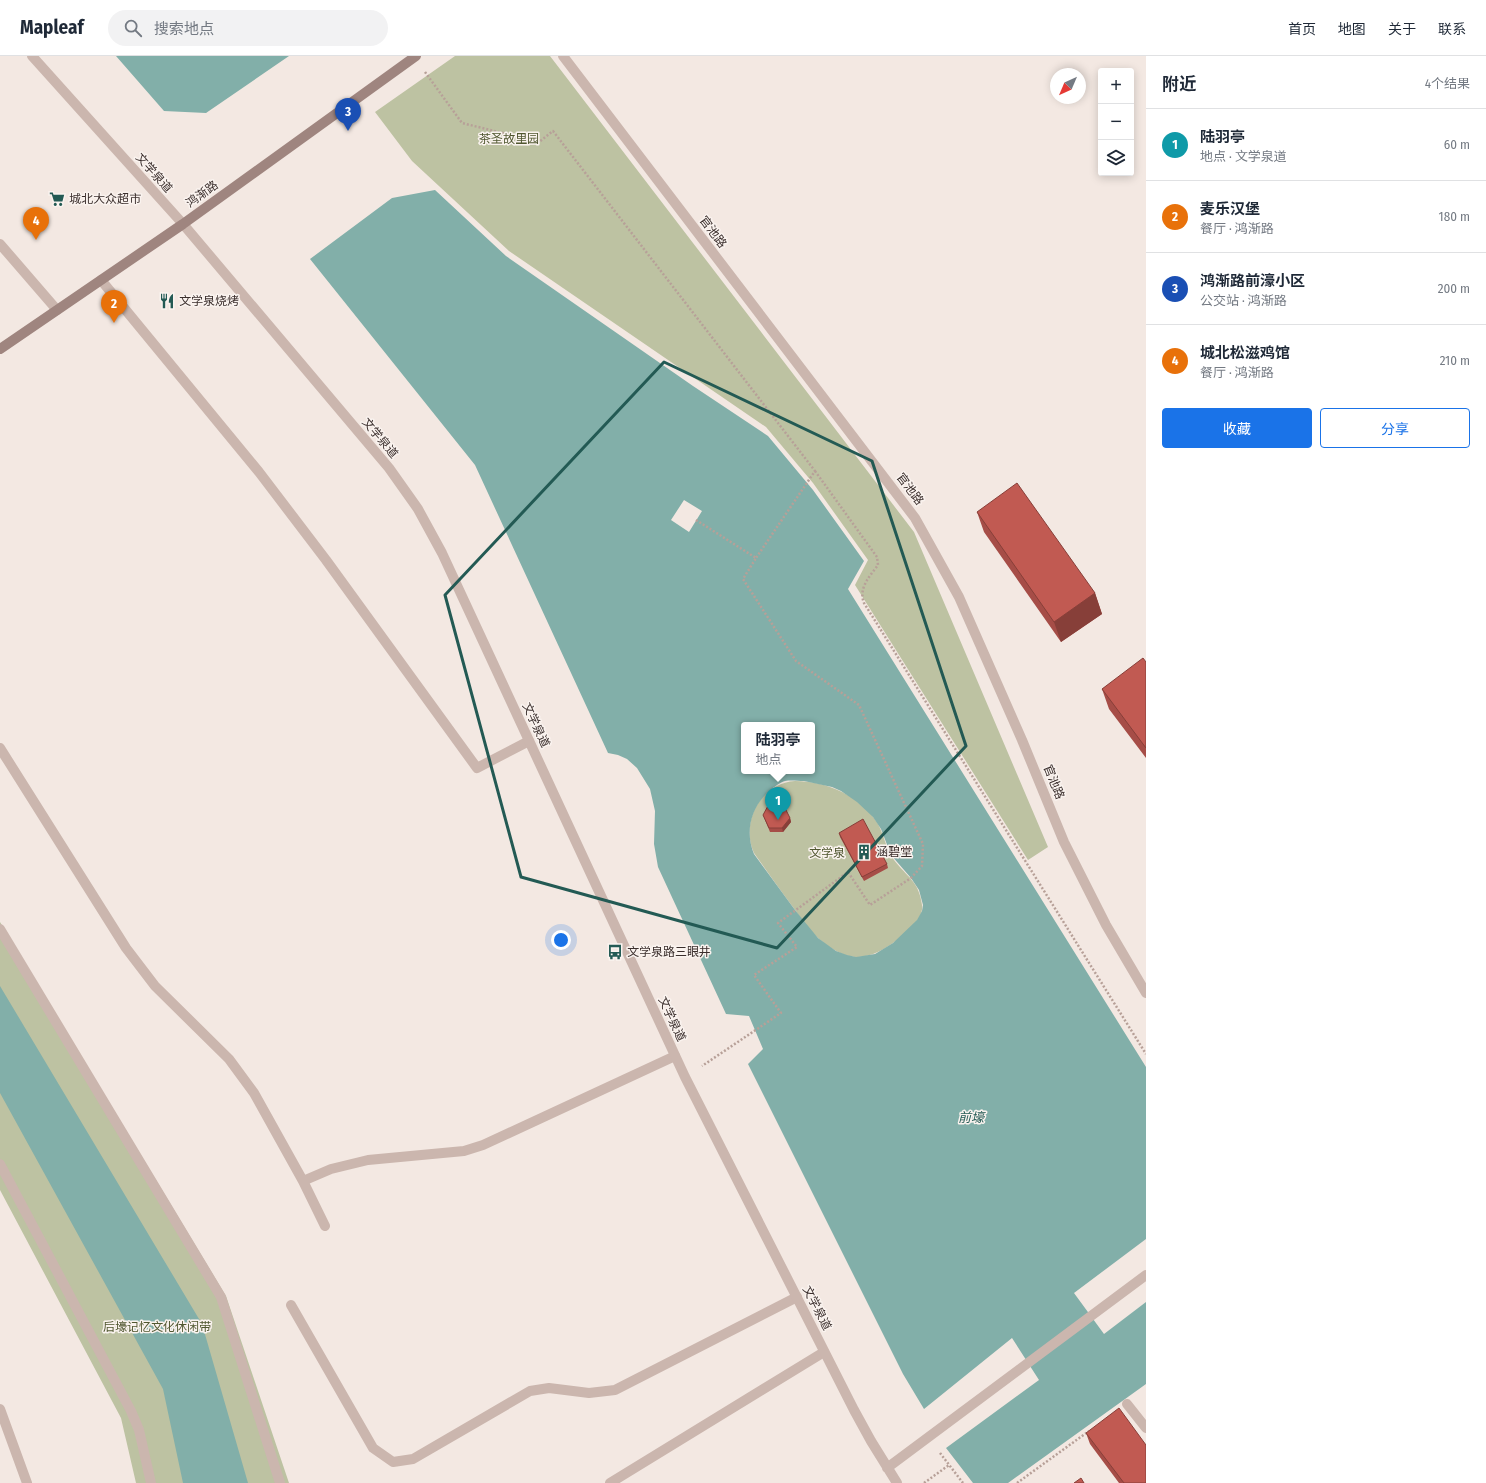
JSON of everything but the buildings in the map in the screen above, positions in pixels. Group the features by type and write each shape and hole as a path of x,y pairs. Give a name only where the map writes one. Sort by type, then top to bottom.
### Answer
{"street":[{"name":"文学泉道","path":"32,56 183,224 389,468 418,509 442,553 685,1077 824,1352 861,1422 897,1483"},
{"name":"官池路","path":"563,56 915,518 959,597 1022,740 1067,849 1106,925 1146,993"},
{"name":"鸿渐路","path":"0,349 183,224 415,57"},
{"path":"0,244 57,310"},
{"path":"101,280 260,472 477,768 529,741"},
{"path":"0,748 126,948 155,986 229,1059 254,1093 303,1181 325,1226"},
{"path":"0,929 221,1297 280,1483"},
{"path":"303,1181 331,1169 368,1160 464,1151 483,1145 675,1056"},
{"path":"0,1164 131,1411 139,1430 151,1483"},
{"path":"887,1468 1146,1275"},
{"path":"291,1305 373,1448 393,1462 414,1459 530,1391 549,1388 589,1393 616,1390 797,1298"},
{"path":"610,1483 824,1352"},
{"path":"1126,1404 1146,1428"},
{"path":"0,1409 27,1483"}],"path":[{"path":"415,57 462,123 538,142 553,132 815,471 877,557 878,565 863,588 862,598 864,603 1146,1054"},
{"path":"685,1077 781,1013 754,975 797,947 778,923 848,872 870,905 911,878 922,866 923,844 859,705 796,661 743,579 815,471"},
{"path":"696,520 756,558"},
{"path":"1017,1483 1094,1427"},
{"path":"940,1452 963,1483"},
{"path":"924,1483 949,1465"}],"highlighted area":[{"path":"664,362 872,461 966,746 777,948 521,877 445,595"}],"green space":[{"name":"茶圣故里园","path":"455,56 550,56 914,532 1048,847 1028,860 855,585 868,560 813,483 766,427 509,251 412,161 375,112"},
{"name":"文学泉","path":"795,781 831,787 863,805 878,824 894,860 912,880 918,890 922,905 920,915 909,929 887,947 861,957 845,955 831,948 813,933 804,923 754,853 750,841 750,829 756,806 772,789 783,783"},
{"name":"后壕记忆文化休闲带","path":"0,922 226,1296 289,1483 136,1483 121,1418 0,1190"}],"water":[{"path":"116,56 289,56 206,113 164,111"},
{"name":"前壕","path":"435,190 506,256 693,386 768,436 813,490 864,561 848,589 1146,1067 1146,1239 1074,1293 1104,1334 1146,1302 1146,1384 1008,1483 973,1483 946,1448 1039,1380 1012,1338 924,1409 903,1374 748,1064 763,1049 749,1016 726,1014 658,867 654,844 655,811 650,789 637,768 627,759 608,753 475,465 310,259 392,198","holes":["684,500 702,511 689,532 671,520","804,781 832,787 841,791 857,802 873,817 881,829 891,855 911,878 919,890 923,905 922,911 917,920 893,943 875,954 856,957 847,955 836,951 818,938 795,910 754,854 751,845 750,827 759,802 773,788 782,782"]},
{"path":"0,986 202,1324 248,1483 183,1483 163,1389 0,1093"}],"place":[{"name":"鸿渐路前濠小区","path":"348,131"},
{"name":"城北大众超市","path":"57,199"},
{"name":"城北松滋鸡馆","path":"36,240"},
{"name":"文学泉烧烤","path":"167,301"},
{"name":"麦乐汉堡","path":"114,323"},
{"name":"陆羽亭","path":"778,820"},
{"name":"涵碧堂","path":"864,852"},
{"name":"文学泉路三眼井","path":"615,952"}]}
